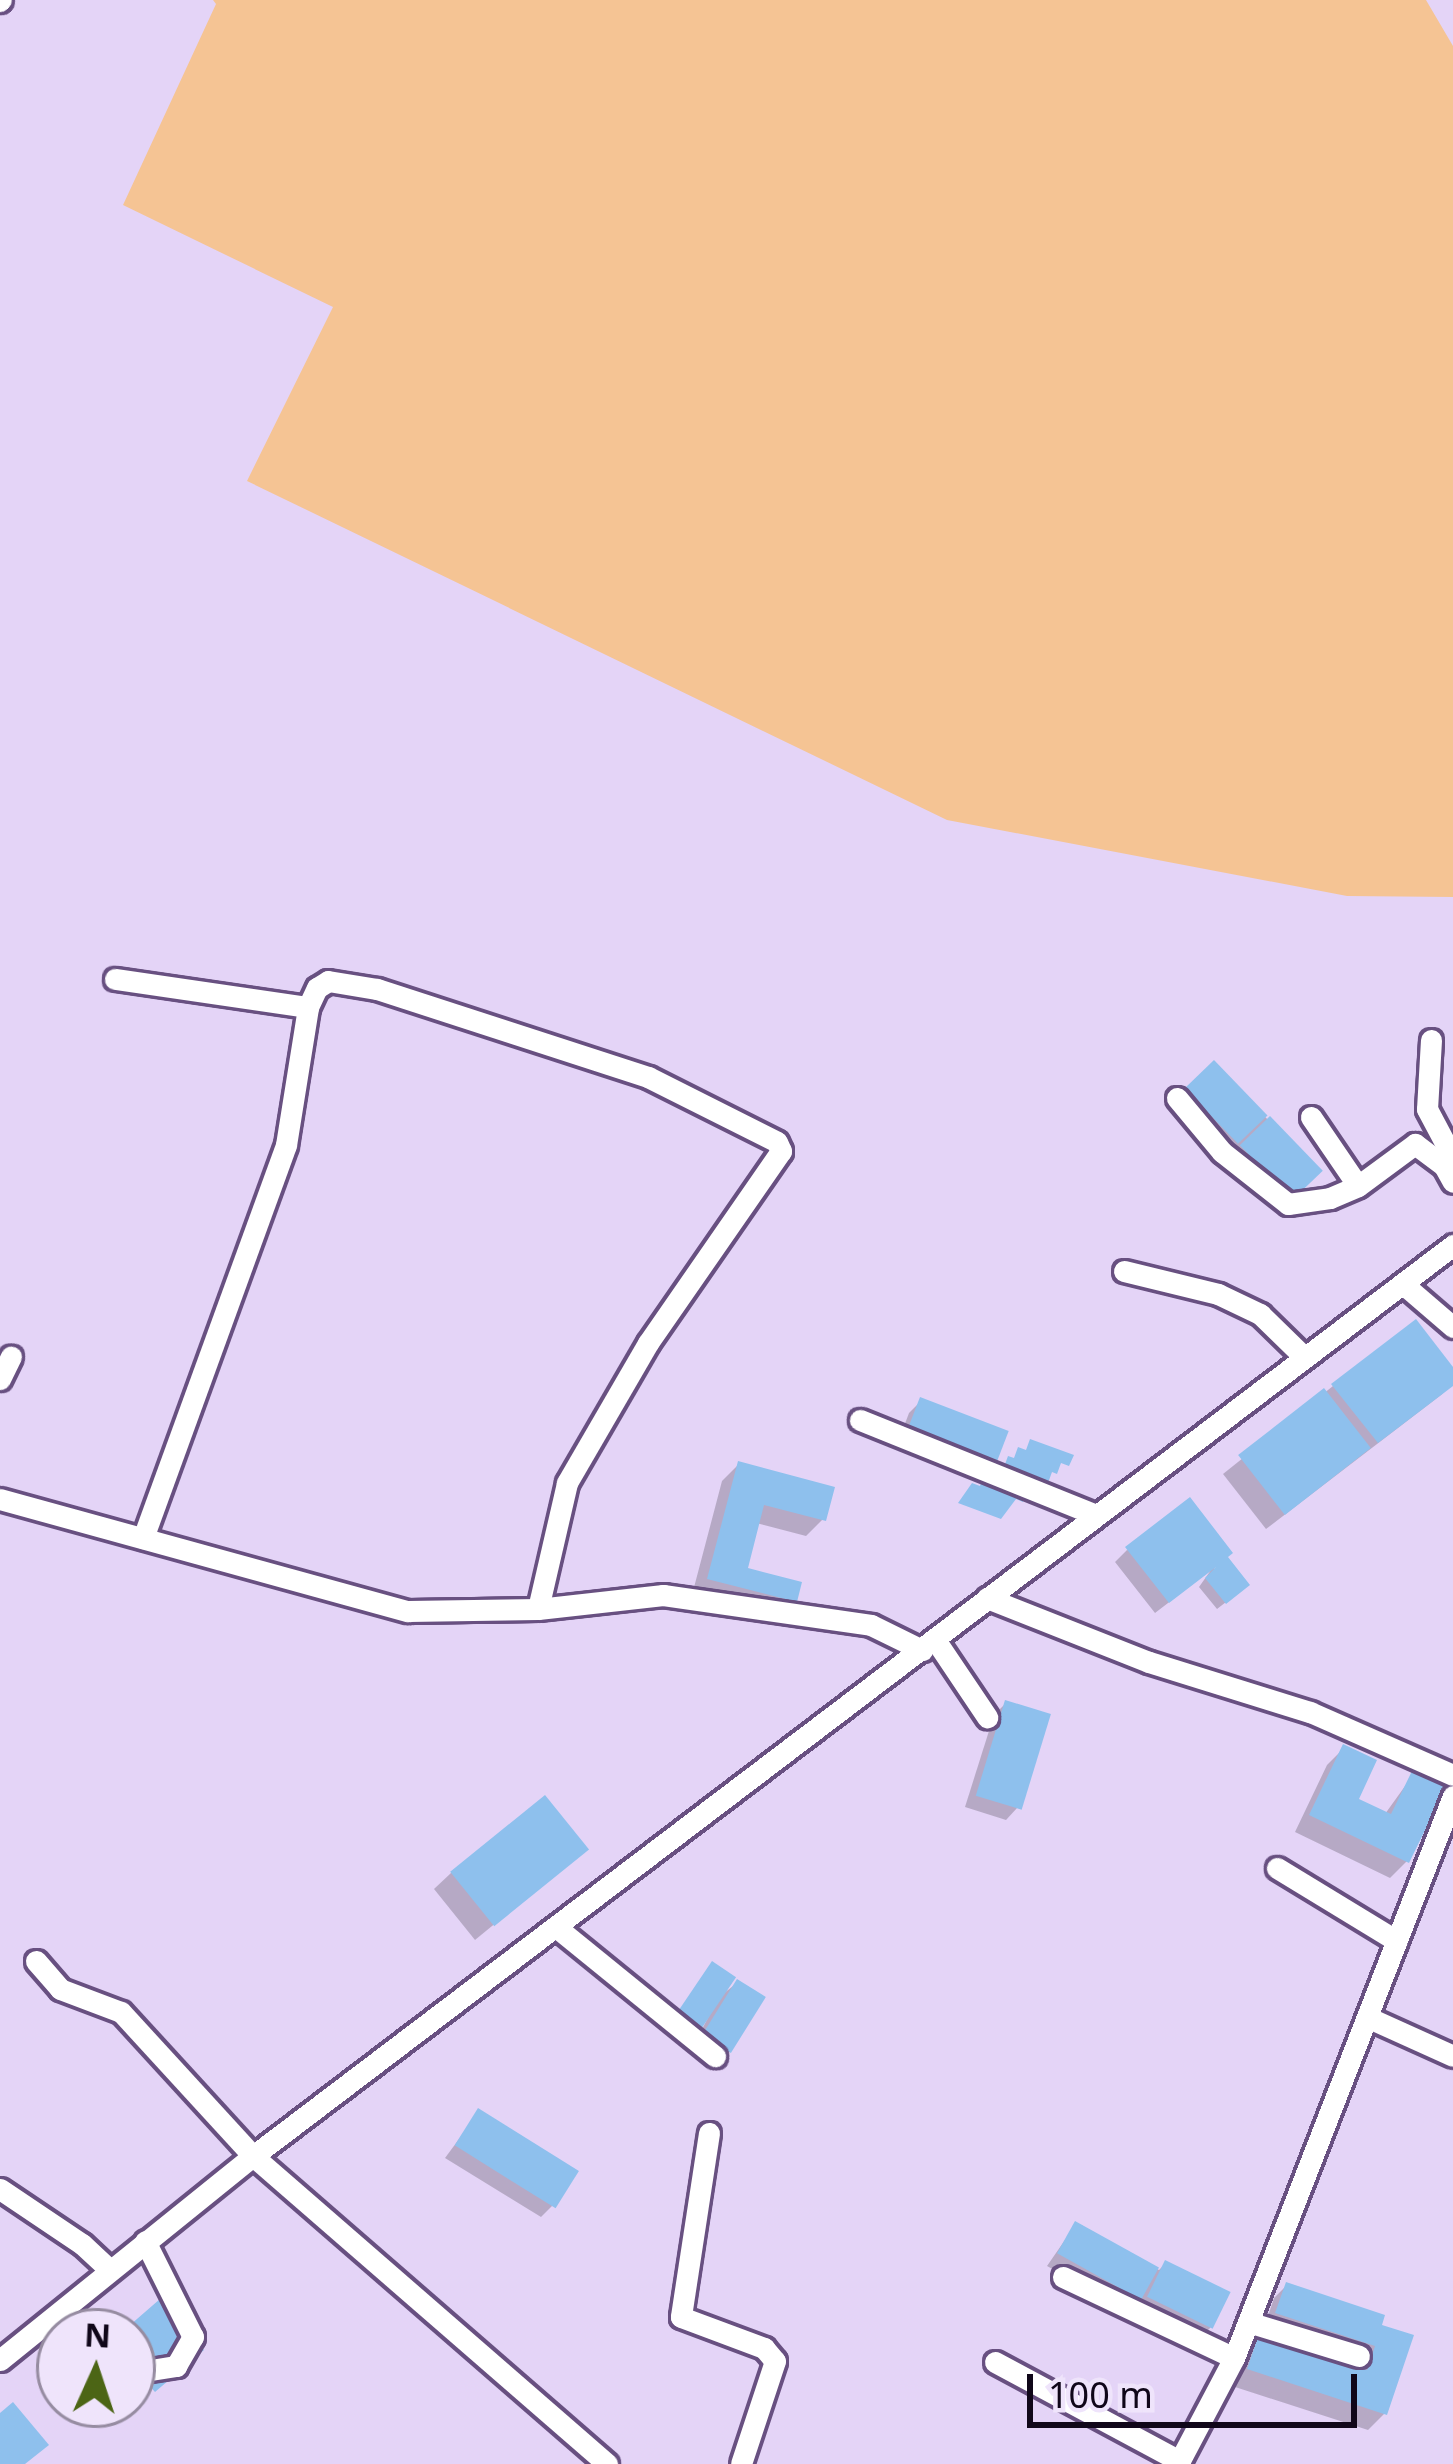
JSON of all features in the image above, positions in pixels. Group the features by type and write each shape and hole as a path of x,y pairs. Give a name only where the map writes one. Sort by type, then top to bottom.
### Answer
{"street":[{"path":"115,979 308,1007"},
{"path":"143,1538 286,1145 308,1007 317,988 328,981 377,988 555,1042 648,1077 777,1142 781,1151 648,1343 567,1483 538,1609"},
{"path":"1431,1040 1426,1109 1453,1157"},
{"path":"1178,1098 1222,1152 1288,1204 1330,1198 1358,1186 1415,1144 1444,1166 1453,1182"},
{"path":"1311,1118 1358,1186"},
{"path":"74,2308 110,2270 253,2156 1453,1245"},
{"path":"1124,1271 1218,1294 1260,1314 1304,1357"},
{"path":"1403,1284 1453,1327"},
{"path":"0,1379 11,1356"},
{"path":"860,1420 1096,1515"},
{"path":"0,1498 392,1608 538,1609 663,1595 871,1625 929,1645 987,1717"},
{"path":"987,1598 1148,1662 1310,1712 1453,1775"},
{"path":"994,2362 1179,2463 1234,2357 1453,1796"},
{"path":"1277,1868 1397,1941"},
{"path":"556,1927 715,2056"},
{"path":"36,1961 61,1989 122,2012 253,2156 607,2464"},
{"path":"1369,2018 1453,2056"},
{"path":"709,2133 681,2317 764,2348 775,2361 740,2464"},
{"path":"0,2189 82,2243 110,2270"},
{"path":"145,2241 193,2338 176,2366 156,2369"},
{"path":"1063,2277 1234,2357"},
{"path":"1248,2322 1359,2356"},
{"path":"0,2360 36,2339"}],"shaded area":[{"path":"213,0 1426,0 1453,46 1453,897 1347,896 947,820 247,481 333,307 123,205 216,4"}],"building":[{"path":"1214,1060 1267,1115 1238,1144 1185,1088"},
{"path":"1270,1116 1323,1171 1293,1200 1240,1145"},
{"path":"1416,1319 1453,1367 1453,1386 1378,1443 1331,1384"},
{"path":"1324,1388 1371,1448 1285,1515 1238,1455"},
{"path":"920,1397 1009,1431 997,1463 908,1429"},
{"path":"1030,1439 1074,1455 1069,1466 1061,1463 1057,1474 1052,1472 1048,1483 1004,1467 1018,1447 1026,1450"},
{"path":"738,1461 835,1487 826,1521 764,1505 748,1568 802,1582 797,1602 707,1579"},
{"path":"984,1475 1028,1491 1023,1502 1016,1499 1001,1519 958,1503 972,1483 980,1486"},
{"path":"1190,1497 1233,1553 1228,1557 1250,1585 1226,1604 1205,1578 1216,1567 1169,1603 1125,1547"},
{"path":"1005,1700 1051,1714 1022,1810 976,1796"},
{"path":"1343,1744 1377,1760 1359,1799 1391,1814 1412,1771 1446,1787 1409,1863 1309,1815"},
{"path":"545,1795 589,1849 494,1926 450,1872"},
{"path":"712,1961 736,1977 700,2030 676,2014"},
{"path":"737,1979 766,1997 731,2053 702,2035"},
{"path":"478,2108 579,2171 556,2208 455,2145"},
{"path":"1075,2221 1159,2268 1141,2300 1057,2253"},
{"path":"1165,2260 1231,2292 1213,2329 1147,2297"},
{"path":"1286,2282 1385,2315 1382,2325 1414,2335 1387,2415 1247,2369 1259,2334 1367,2370 1375,2346 1275,2313"},
{"path":"160,2299 204,2350 156,2391 156,2308 150,2308"},
{"path":"13,2402 49,2445 25,2464 0,2464 0,2413"}]}
